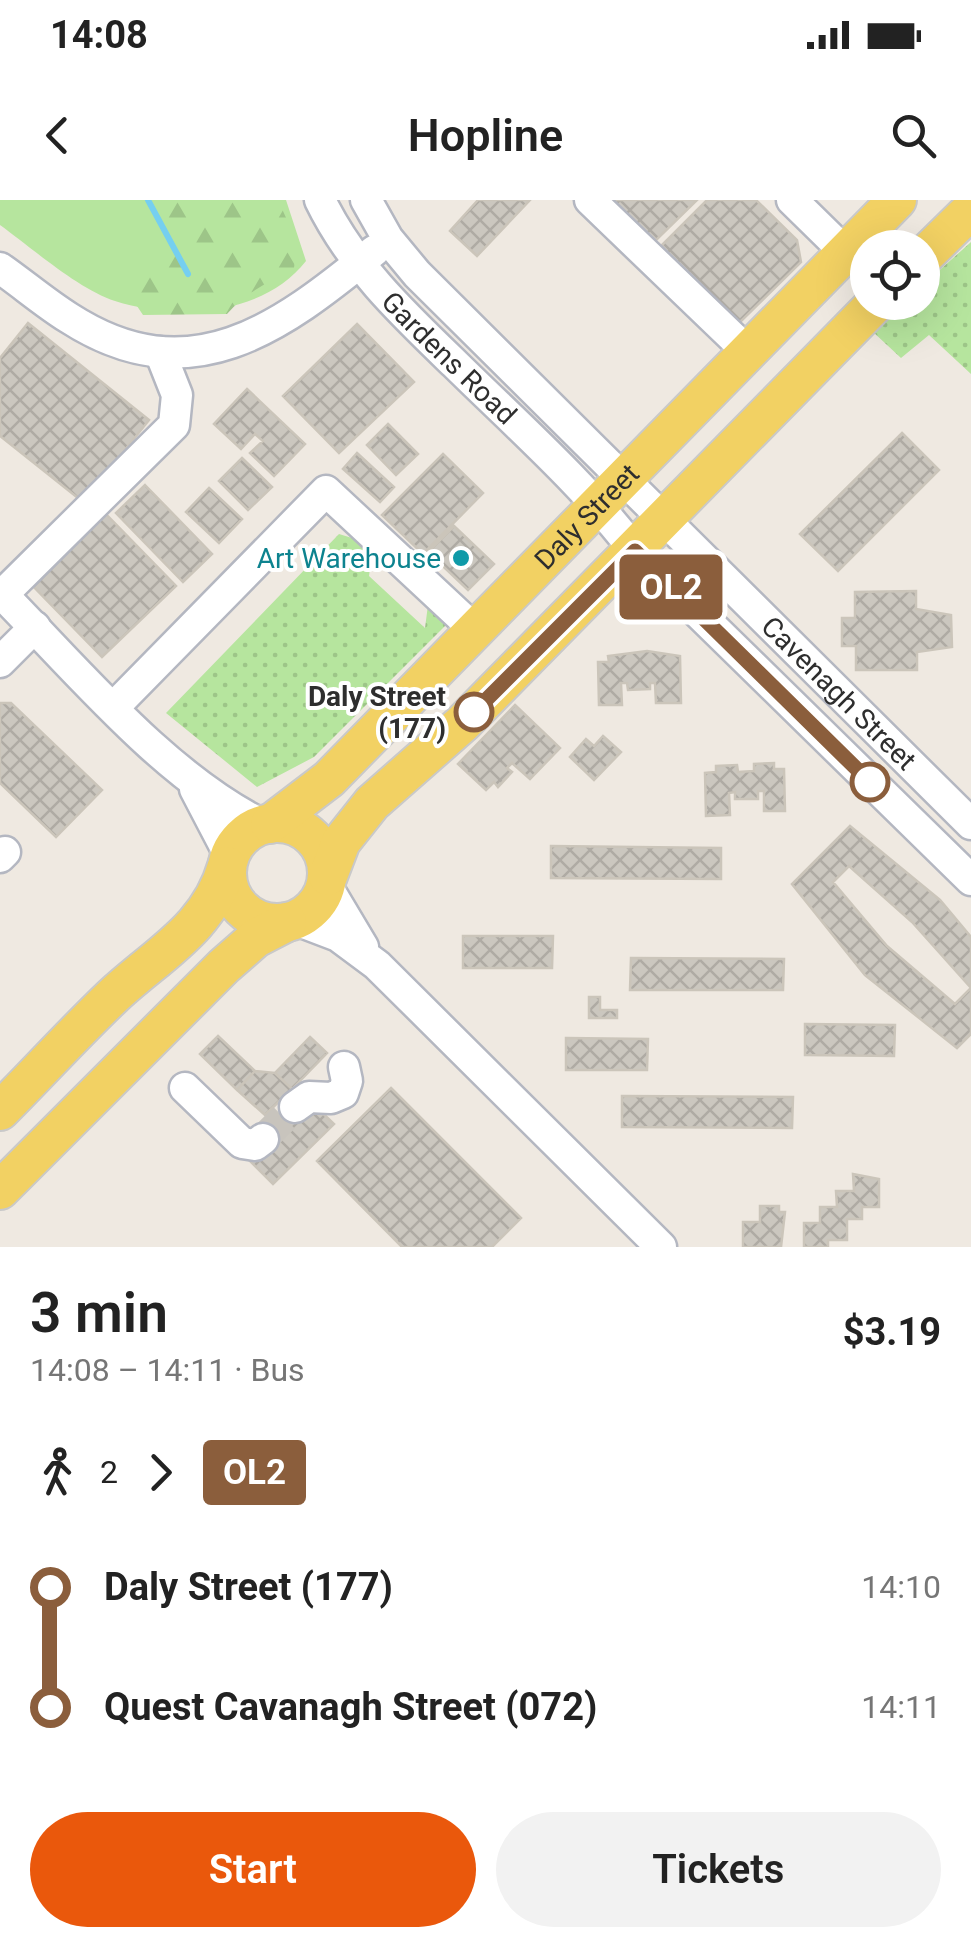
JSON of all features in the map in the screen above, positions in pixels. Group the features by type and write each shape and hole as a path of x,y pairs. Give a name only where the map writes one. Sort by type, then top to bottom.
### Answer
{"main road":[{"name":"Daly Street","path":"877,230 897,200"},
{"path":"940,240 971,210"},
{"name":"Daly Street","path":"266,824 328,779 747,352 850,268"},
{"path":"0,1190 224,966 256,938 318,903 341,842 372,803 463,723 668,520 859,320"},
{"path":"747,352 760,360 781,363 826,354"},
{"path":"0,1111 111,998 186,936 218,894 228,861 240,840 266,824 293,826 312,837 324,854 327,881"},
{"path":"228,861 232,895 246,912 265,922 291,921"}],"street":[{"name":"Gardens Road","path":"320,200 358,264 386,298 454,363 610,489"},
{"name":"Gardens Road","path":"366,200 388,239 480,336 610,489"},
{"path":"590,200 747,352"},
{"path":"792,200 850,257"},
{"path":"0,268 71,320 116,341 160,352 199,350 266,331 388,239"},
{"path":"454,363 480,336"},
{"path":"160,352 177,394 174,425 1,593 184,774 223,805 266,824"},
{"name":"Cavenagh Street","path":"610,489 668,520 971,824"},
{"name":"Cavenagh Street","path":"610,489 635,551 971,880"},
{"path":"114,706 326,491 407,575 474,629"},
{"path":"0,662 35,627"},
{"path":"788,701 817,669"},
{"path":"184,774 207,808 228,861"},
{"path":"327,881 350,931 377,966"},
{"path":"291,921 338,936 377,966 661,1247"},
{"path":"296,1107 308,1096 331,1098 343,1092 344,1067"},
{"path":"185,1088 242,1143 255,1145 263,1139"}],"green space":[{"path":"0,200 286,200 306,261 288,279 244,303 192,311 140,307 115,301 86,287 0,225"},
{"path":"157,200 278,200 297,242 294,268 250,294 227,314 143,315 133,300 137,278 161,270 163,260 182,242"},
{"path":"971,242 971,374 929,335 901,358 872,331 885,320 940,320 940,270"},
{"path":"339,534 352,538 372,554 369,576 425,628 428,605 455,616 314,757 257,787 166,713"}],"building":[{"path":"478,200 530,200 477,256 450,231"},
{"path":"608,200 697,200 652,244"},
{"path":"707,200 756,200 797,240 801,262 733,329 655,252"},
{"path":"28,323 149,420 83,502 0,436 0,358"},
{"path":"357,324 414,382 339,453 283,396"},
{"path":"247,389 305,444 274,476 250,453 263,441 255,434 241,449 214,424"},
{"path":"388,424 418,454 396,475 367,445"},
{"path":"902,433 939,470 838,571 800,534"},
{"path":"357,453 394,487 380,502 343,469"},
{"path":"443,454 483,493 423,554 382,515"},
{"path":"242,458 272,487 248,510 219,481"},
{"path":"145,485 212,554 183,582 116,513"},
{"path":"209,488 242,519 219,543 186,512"},
{"path":"103,511 176,586 102,657 29,582"},
{"name":"Art Warehouse","path":"454,526 494,564 468,590 428,552"},
{"path":"916,591 916,609 951,615 952,647 917,652 917,670 856,670 856,646 842,646 842,618 855,618 855,592"},
{"path":"647,651 680,656 681,703 656,703 655,683 650,683 650,689 628,690 627,683 621,683 622,705 599,705 598,662 609,662 608,656"},
{"path":"0,703 11,703 102,790 56,837 0,783"},
{"path":"515,705 560,748 530,779 512,763 507,768 512,772 498,787 494,782 486,790 458,764"},
{"path":"603,736 621,752 594,780 570,757 586,739 594,746"},
{"path":"774,763 774,769 784,769 785,811 764,811 764,791 758,791 758,799 735,799 735,792 729,793 730,815 706,816 705,773 716,772 716,766 737,765 738,772 754,771 754,764"},
{"path":"850,826 940,900 971,937 971,988 971,1034 957,1048 865,975 792,884","holes":["849,866 912,922 971,988 955,1004 887,946 833,882"]},
{"path":"551,846 721,848 721,879 551,878"},
{"path":"463,936 553,936 552,968 463,968"},
{"path":"631,958 784,959 783,990 630,990"},
{"path":"589,997 600,997 600,1010 617,1010 617,1018 589,1018"},
{"path":"805,1024 895,1025 894,1056 805,1055"},
{"path":"218,1036 255,1071 237,1090 200,1054"},
{"path":"310,1037 327,1053 292,1089 275,1073"},
{"path":"566,1038 648,1039 647,1070 566,1070"},
{"path":"255,1071 275,1073 292,1089 265,1115 237,1090"},
{"path":"391,1088 521,1218 492,1247 402,1247 317,1161"},
{"path":"622,1096 793,1097 792,1128 622,1127"},
{"path":"309,1100 334,1124 273,1184 249,1160"},
{"path":"853,1174 879,1179 879,1207 862,1207 862,1219 847,1219 847,1240 828,1240 828,1247 804,1247 804,1223 820,1223 820,1207 837,1207 836,1191 854,1191"},
{"path":"760,1206 779,1206 779,1212 785,1212 781,1247 743,1247 743,1222 760,1222"}],"waterway":[{"path":"148,200 188,274"}],"tunnel":[{"path":"263,1139 295,1107"}],"bus line":[{"name":"OL2","path":"474,712 635,551 870,782"}],"place":[{"name":"Art Warehouse","path":"461,558"},
{"name":"Daly Street (177)","path":"474,712"}]}
